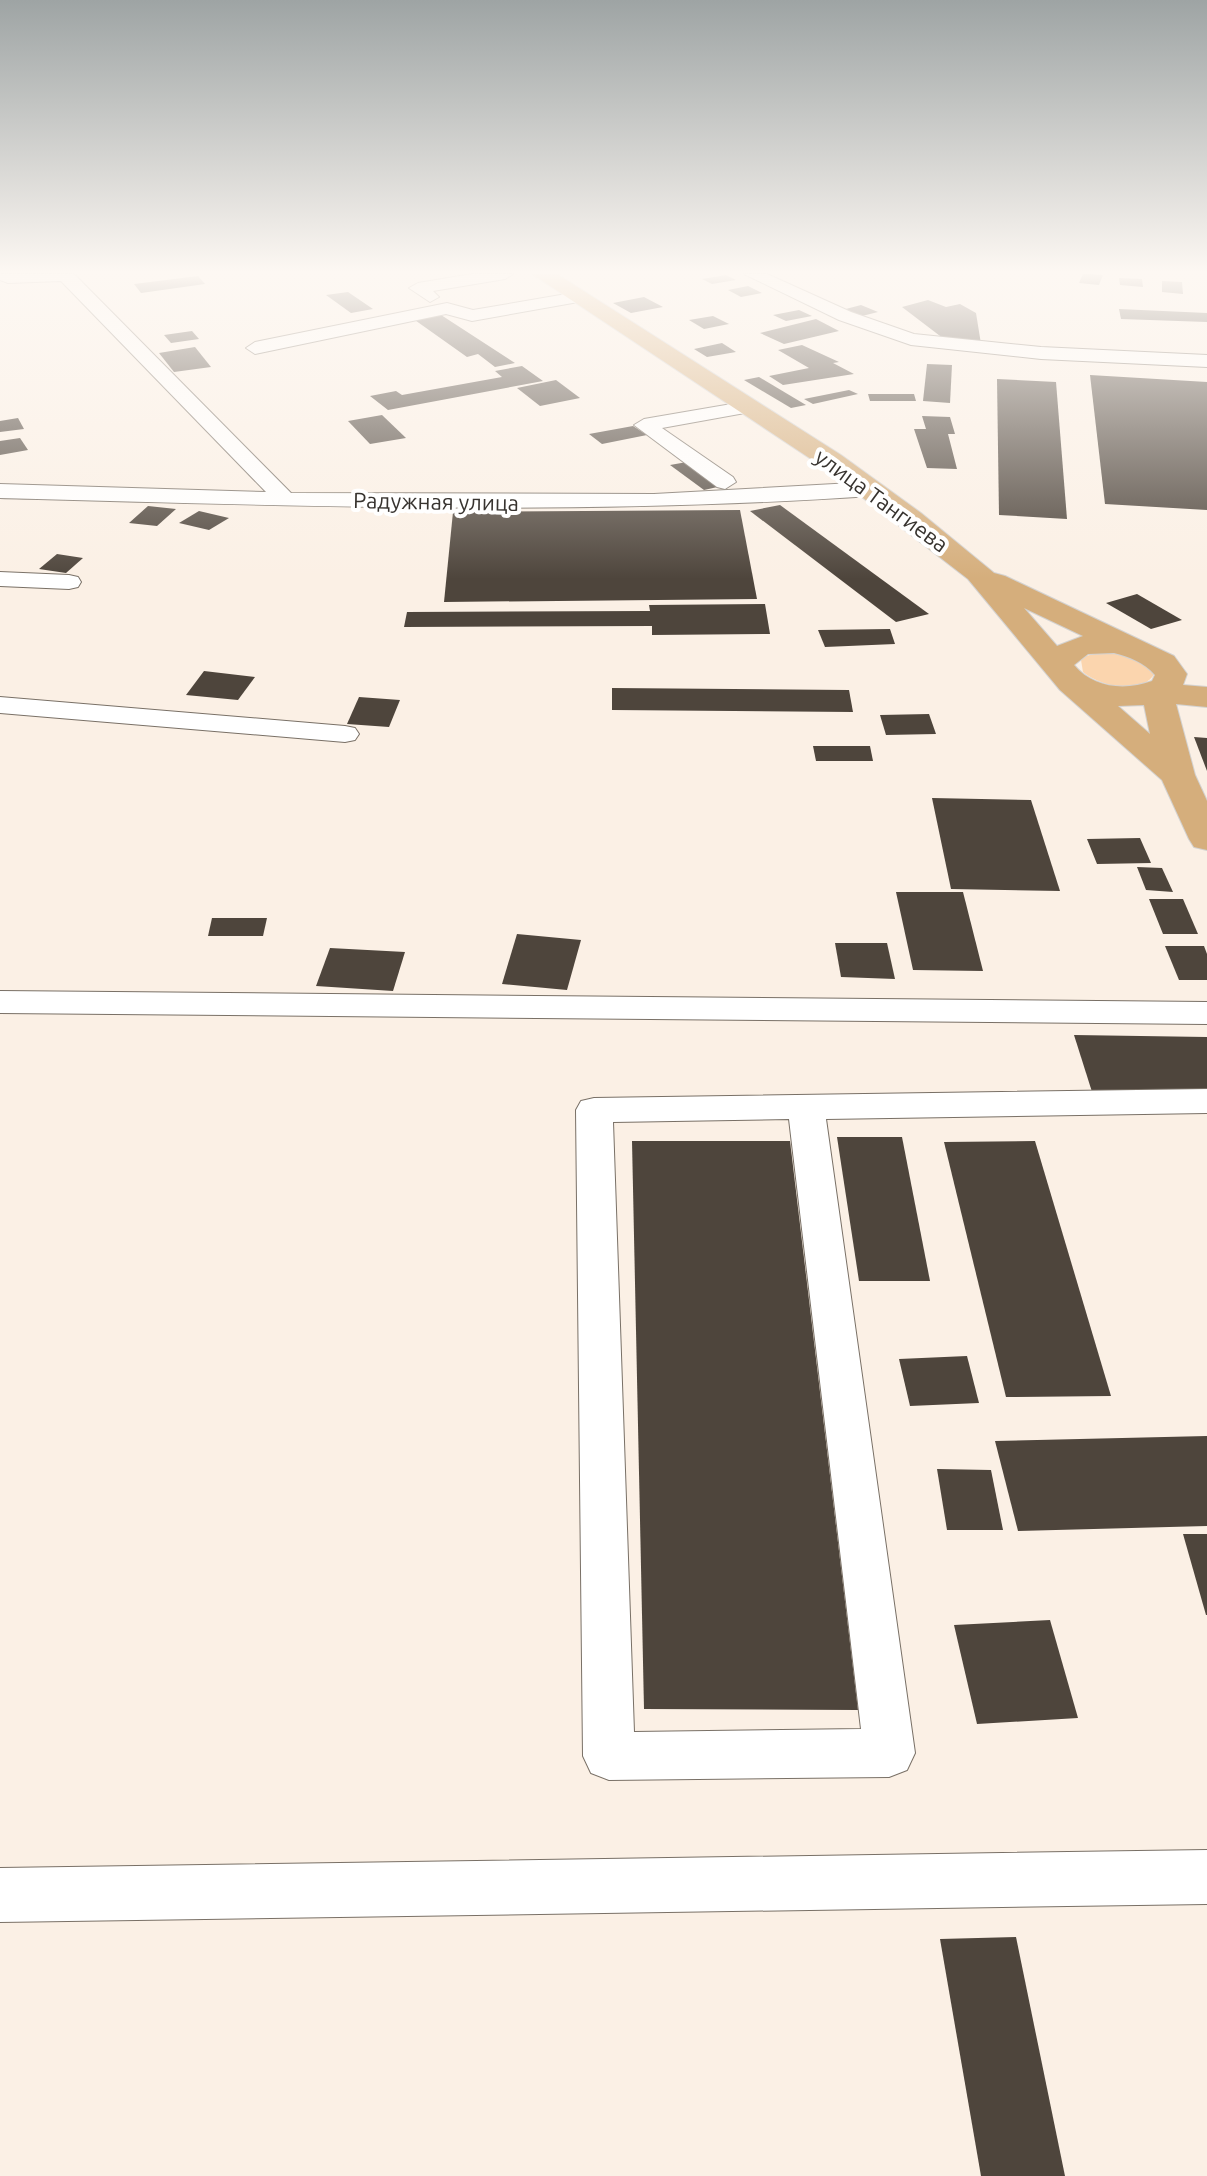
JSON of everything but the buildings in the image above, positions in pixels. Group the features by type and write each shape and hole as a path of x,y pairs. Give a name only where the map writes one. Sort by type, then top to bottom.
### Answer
{"main road":[{"name":"улица Тангиева","path":"701,376 871,489 978,573"},
{"path":"978,573 1160,660 1171,674 1166,687 1157,692"},
{"path":"978,573 1065,674 1177,775"},
{"path":"1065,674 1068,651 1080,646 1140,650 1193,661"},
{"path":"1065,674 1096,692 1124,697 1157,692 1207,697"},
{"path":"1157,692 1177,775 1207,839"}],"street":[{"path":"164,376 285,499"},
{"path":"725,482 644,425 749,407"},
{"name":"Радужная улица","path":"0,491 285,499 666,502 871,489"},
{"path":"0,579 69,582"},
{"path":"0,705 345,734"},
{"path":"0,1002 1207,1013"},
{"path":"806,1107 889,1753 609,1756 594,1110 1207,1101"},
{"path":"0,1895 1207,1877"}],"shaded area":[{"path":"1106,651 1130,654 1155,673 1140,685 1120,687 1083,672 1081,660"}]}
